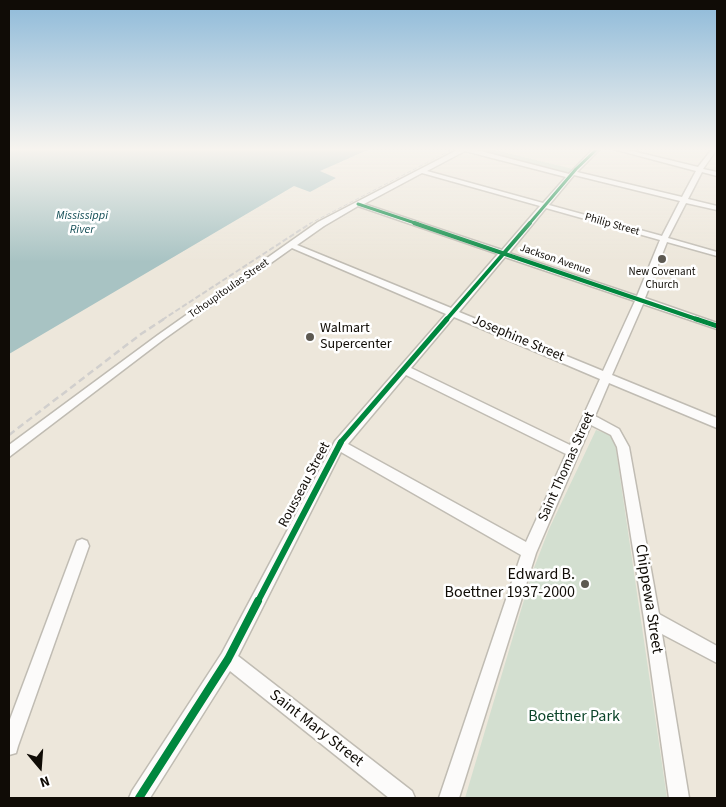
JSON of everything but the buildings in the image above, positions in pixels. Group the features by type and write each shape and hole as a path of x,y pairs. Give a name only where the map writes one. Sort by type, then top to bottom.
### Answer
{"street":[{"name":"Tchoupitoulas Street","path":"9,452 161,336 290,245 321,224 391,187"},
{"name":"Philip Street","path":"477,187 717,254"},
{"name":"Rousseau Street","path":"140,798 228,659 319,480 339,445 562,187"},
{"path":"632,187 717,208"},
{"name":"Saint Thomas Street","path":"449,798 529,552 641,297 664,239 691,187"},
{"name":"Jackson Avenue","path":"361,202 641,297 717,320"},
{"name":"Josephine Street","path":"290,245 717,423"},
{"name":"Jackson Avenue","path":"641,297 717,326"},
{"path":"404,369 573,452"},
{"name":"Chippewa Street","path":"588,418 615,432 623,447 652,618 679,798"},
{"path":"339,445 529,552"},
{"path":"9,746 82,546"},
{"path":"652,618 717,655"},
{"name":"Saint Mary Street","path":"228,659 405,798"}],"green space":[{"name":"Boettner Park","path":"596,430 611,435 615,443 667,798 465,798 532,573 549,529"}],"water":[{"name":"Mississippi River","path":"9,187 293,187 9,354"},
{"name":"Mississippi River","path":"296,187 320,187 310,192"}],"railway":[{"path":"309,224 381,187"},
{"path":"162,320 311,223"},
{"path":"9,435 141,334 164,319"}],"cycle path":[{"path":"139,798 228,659 339,445 561,187"},
{"path":"358,204 717,326"}],"place":[{"name":"New Covenant Church","path":"662,259"},
{"name":"Walmart Supercenter","path":"310,337"},
{"name":"Edward B. Boettner 1937-2000","path":"585,584"}]}
